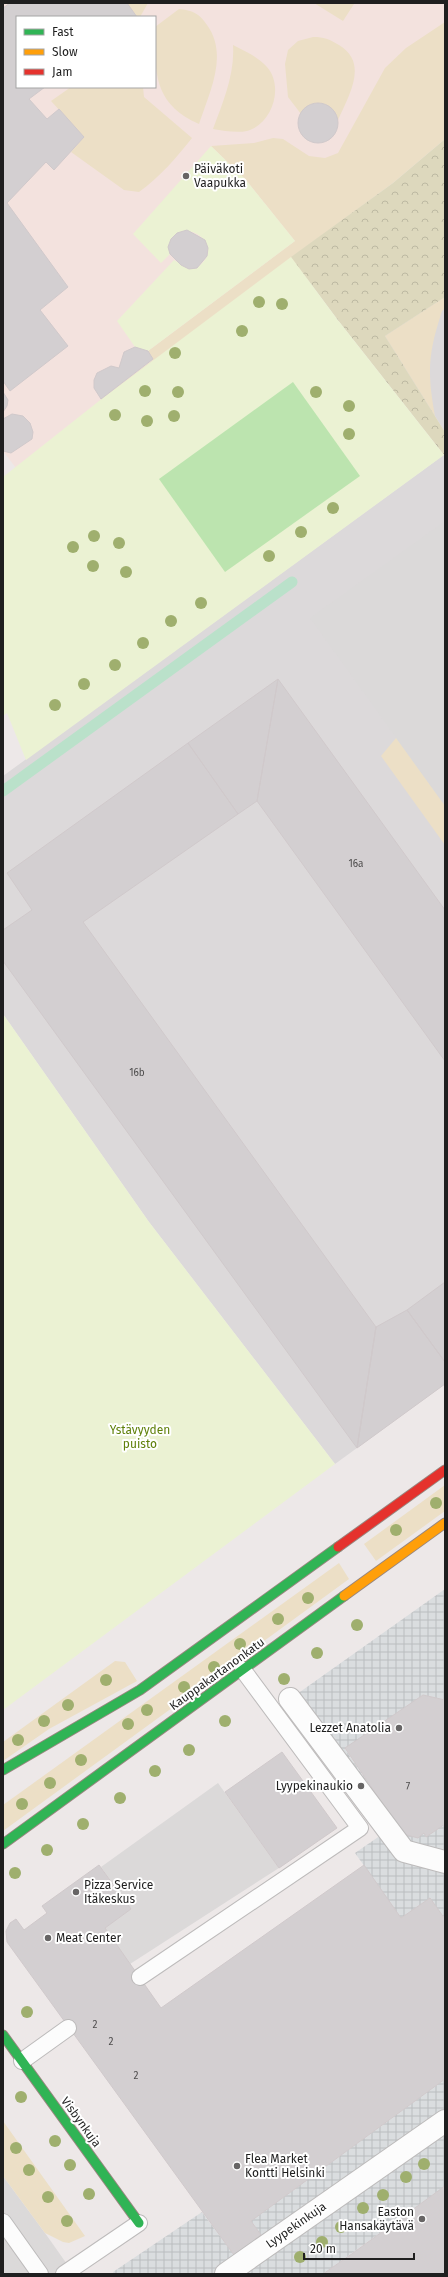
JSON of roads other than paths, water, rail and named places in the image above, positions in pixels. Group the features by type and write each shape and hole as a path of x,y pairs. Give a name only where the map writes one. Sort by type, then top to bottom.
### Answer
{"main road":[{"path":"3,1770 140,1690 445,1470"},
{"name":"Kauppakartanonkatu","path":"3,1844 445,1524"},
{"name":"Visbynkuja","path":"3,2035 139,2223"}],"street":[{"path":"290,1699 404,1851 445,1862"},
{"name":"Lyypekinkuja","path":"226,2274 445,2121"}],"lane":[{"path":"140,1977 360,1828 243,1670"},
{"path":"22,2061 68,2028"},
{"path":"3,2222 40,2274"},
{"path":"64,2274 139,2223"}],"waterway":[{"path":"3,791 292,582"}],"place":[{"name":"Päiväkoti Vaapukka","path":"186,176"},
{"name":"Lezzet Anatolia","path":"399,1728"},
{"name":"Lyypekinaukio","path":"361,1786"},
{"name":"Pizza Service Itäkeskus","path":"76,1892"},
{"name":"Meat Center","path":"48,1938"},
{"name":"Flea Market Kontti Helsinki","path":"237,2166"},
{"name":"Easton Hansakäytävä","path":"422,2219"}],"park label":[{"name":"Ystävyyden puisto","path":"140,1437"}]}
